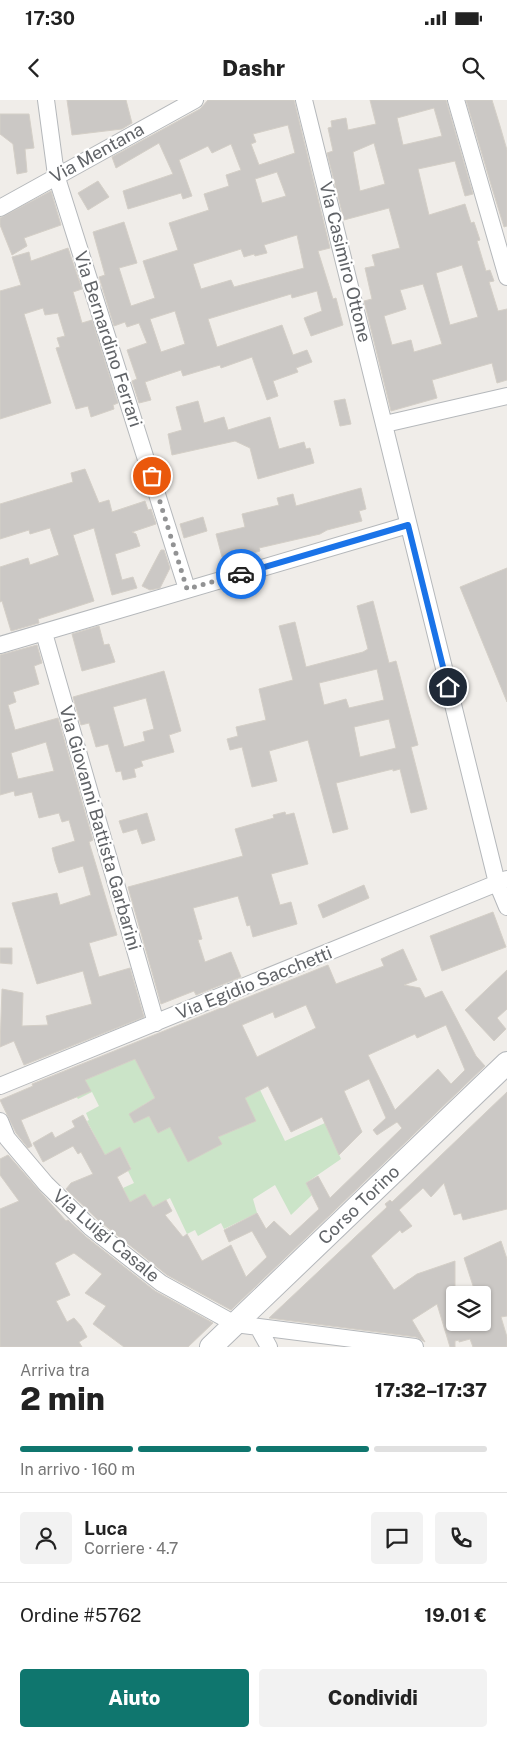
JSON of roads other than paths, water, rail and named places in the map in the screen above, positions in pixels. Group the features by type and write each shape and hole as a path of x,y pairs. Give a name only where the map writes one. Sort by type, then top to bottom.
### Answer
{"main road":[{"name":"Corso Torino","path":"211,1347 507,1063"}],"street":[{"name":"Via Bernardino Ferrari","path":"46,100 56,175 187,589"},
{"name":"Via Mentana","path":"0,208 56,175 195,100"},
{"name":"Via Casimiro Ottone","path":"304,100 385,424 408,525 502,881 507,907"},
{"path":"456,100 507,277"},
{"path":"385,424 507,396"},
{"path":"0,645 408,525"},
{"name":"Via Giovanni Battista Garbarini","path":"44,633 156,1022"},
{"name":"Via Egidio Sacchetti","path":"0,1086 502,881"},
{"name":"Via Luigi Casale","path":"0,1121 8,1138 46,1184 91,1228 161,1283 235,1324 259,1329 415,1347"},
{"path":"259,1329 269,1347"}]}
